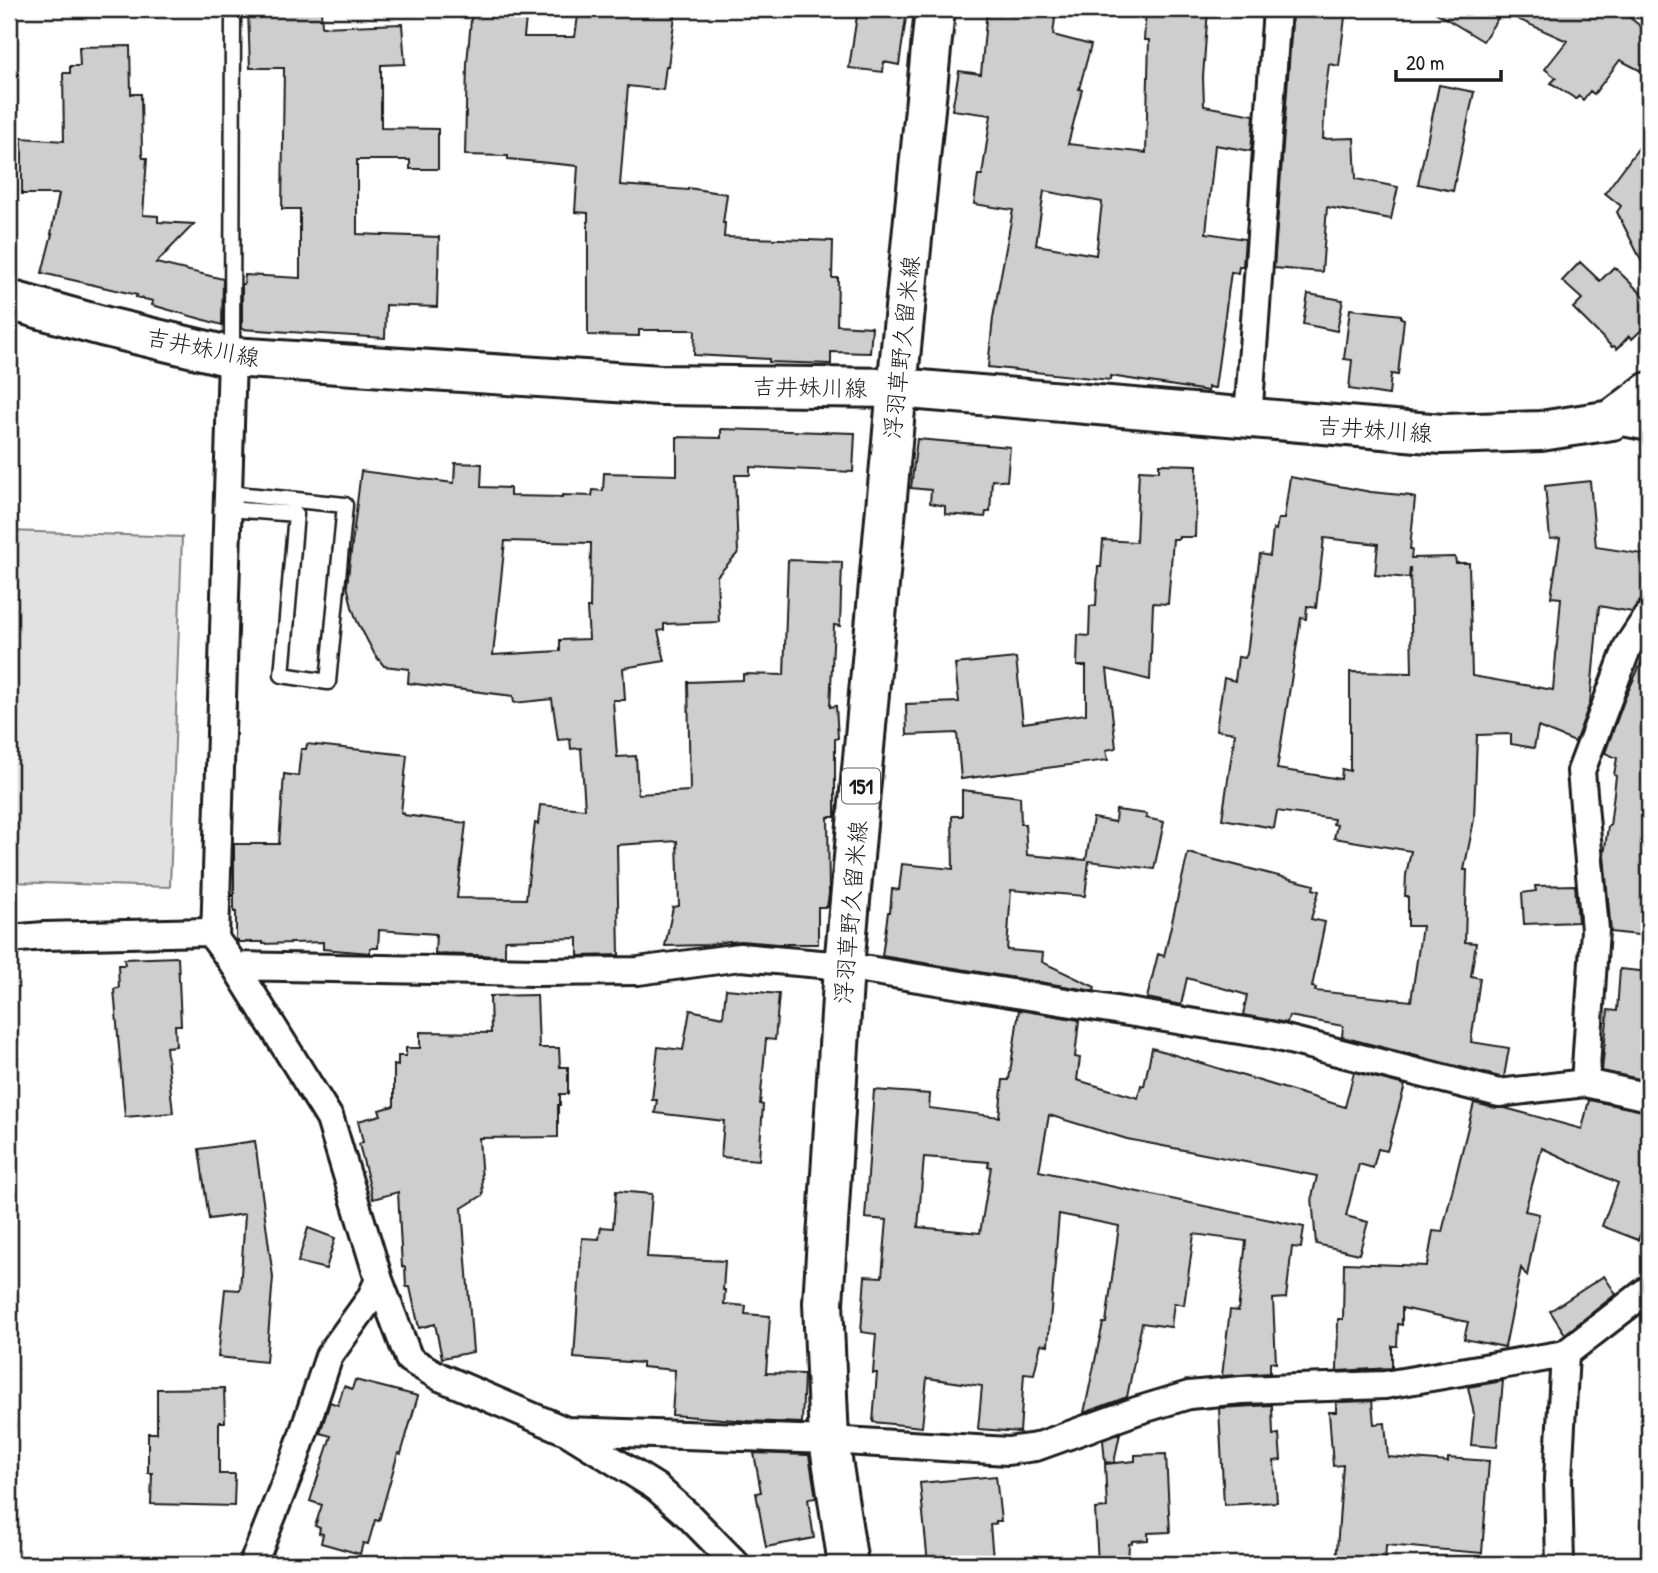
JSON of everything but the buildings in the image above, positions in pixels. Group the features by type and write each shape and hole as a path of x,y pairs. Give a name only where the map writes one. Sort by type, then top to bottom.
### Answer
{"main road":[{"name":"浮羽草野久留米線","path":"848,1564 829,1440 823,1303 844,966 935,9"},
{"name":"吉井妹川線","path":"9,300 102,326 232,357 661,385 897,388 1442,434 1541,431 1612,420 1649,392"}],"street":[{"path":"1248,419 1276,9"},
{"path":"215,939 232,357"},
{"path":"1612,420 1649,427"},
{"path":"1585,1083 1595,930 1581,771 1628,646 1649,614"},
{"path":"9,939 208,932 236,966 330,1119 379,1280 409,1359 440,1377 566,1431 656,1487 736,1564"},
{"path":"236,966 535,972 638,971 740,957 844,966 1270,1035 1499,1093 1585,1083 1649,1097"},
{"path":"253,1564 295,1458 328,1356 370,1298 379,1280"},
{"path":"566,1431 829,1440 1009,1451 1036,1447 1136,1410 1189,1395 1242,1390 1385,1385 1565,1354 1649,1289"},
{"path":"1560,1564 1558,1479 1565,1354"}],"lane":[{"path":"232,357 233,9"},
{"path":"228,501 345,505 328,682 282,675 296,514 228,501"}],"shaded area":[{"path":"9,531 182,537 170,887 9,882"}]}
